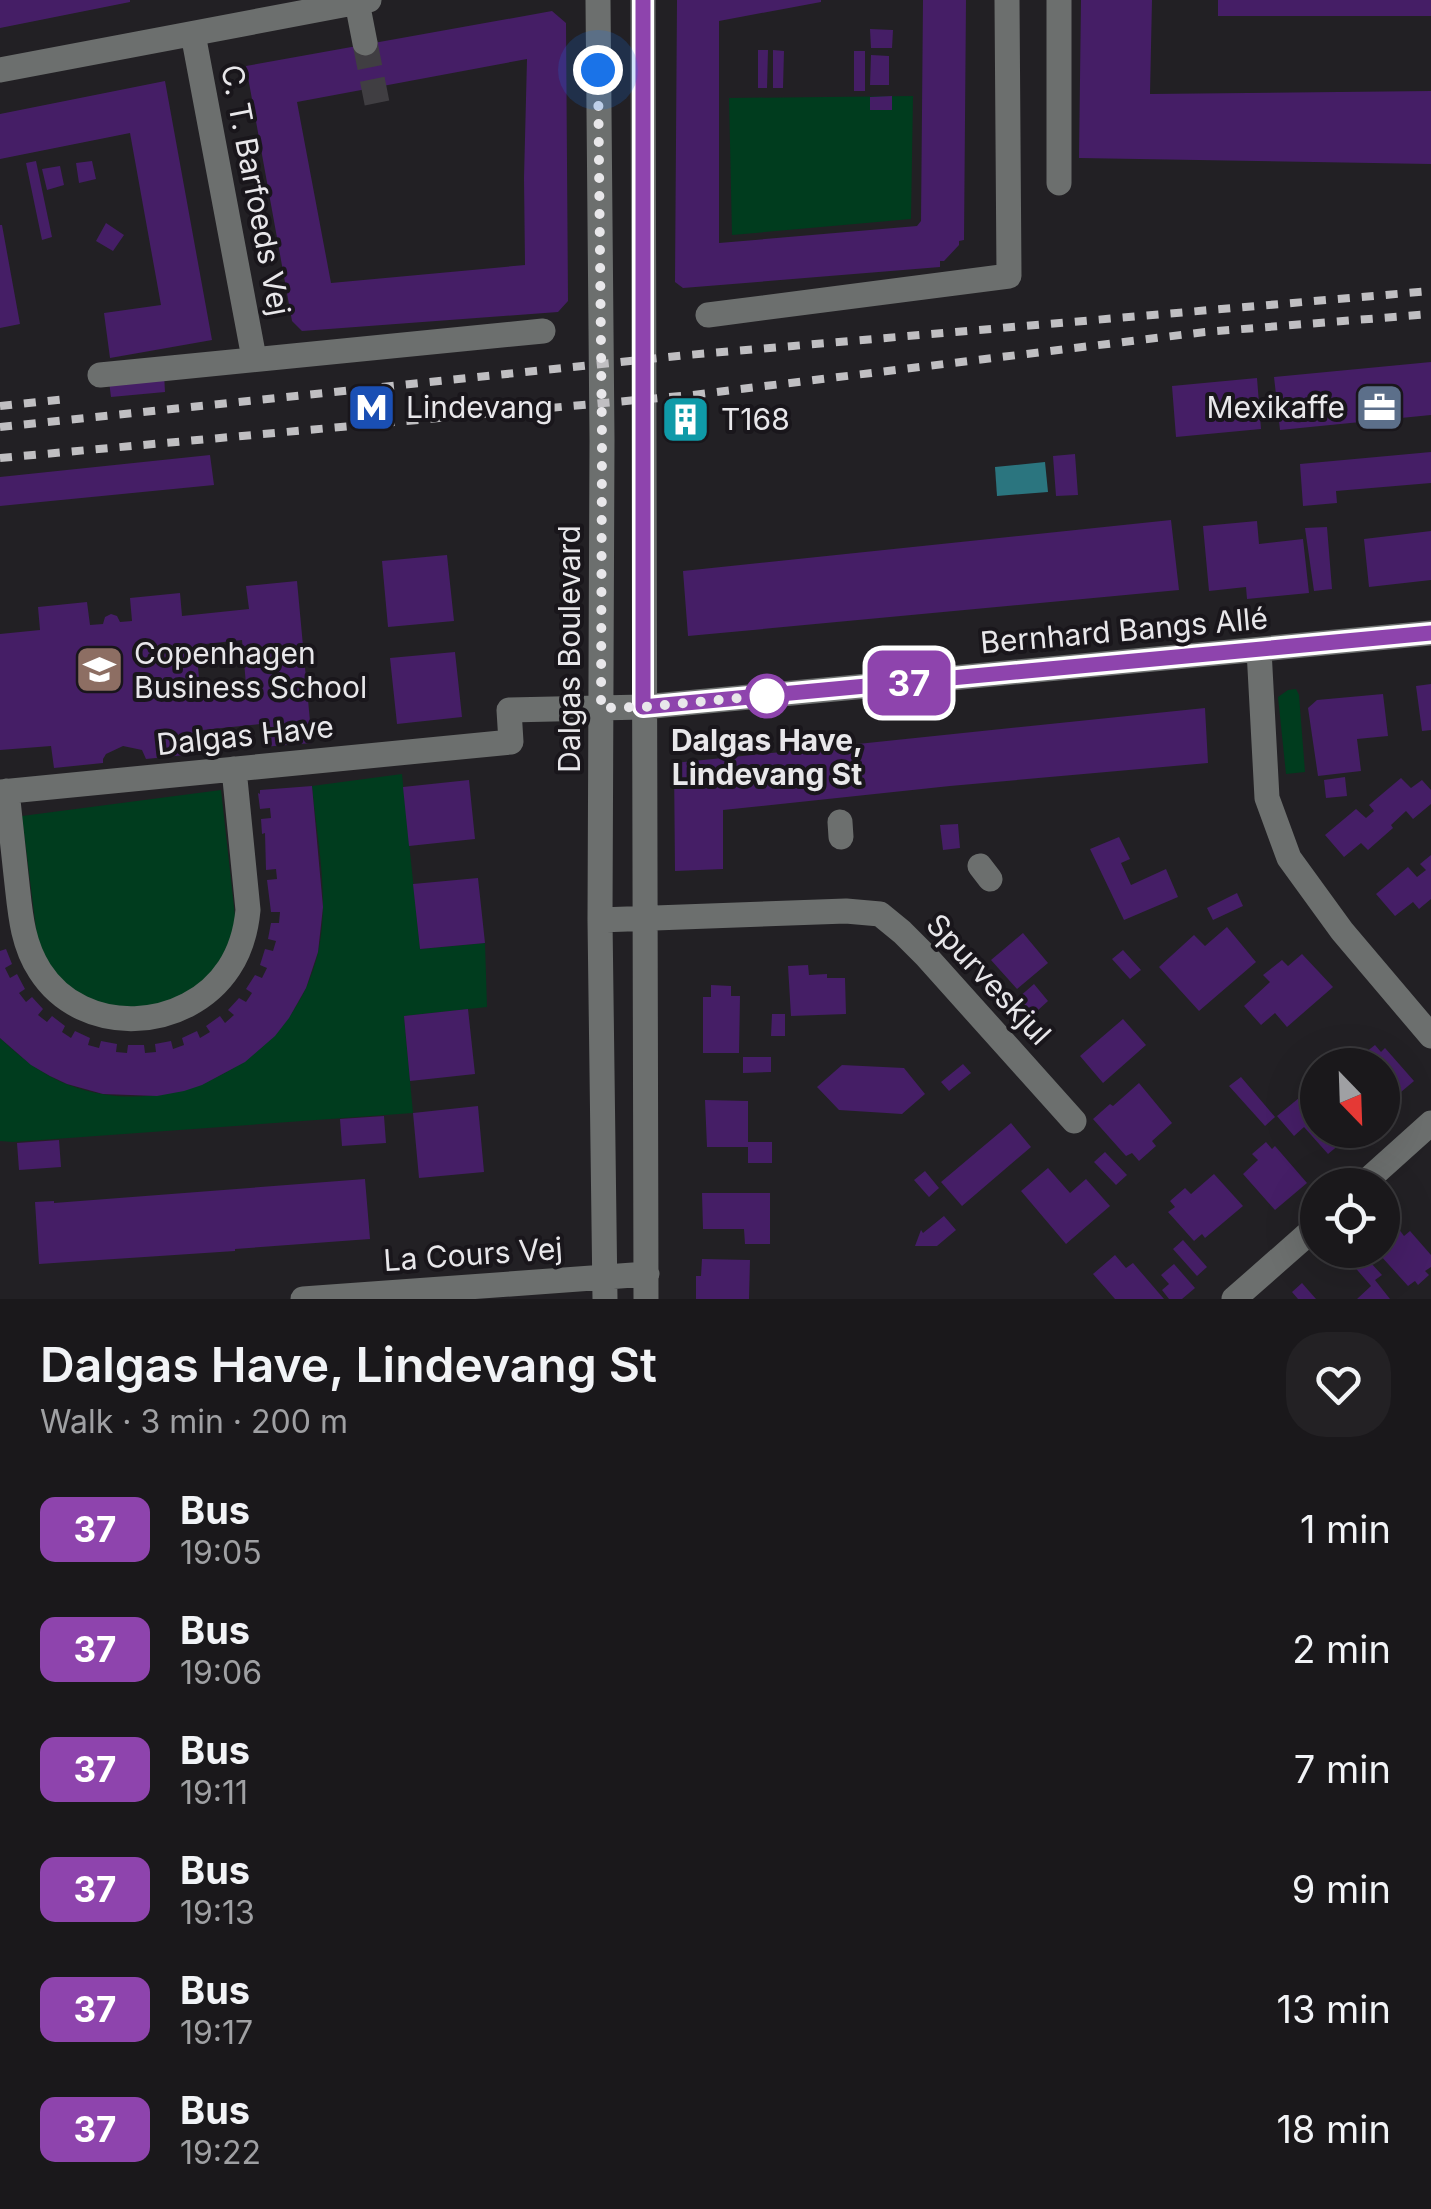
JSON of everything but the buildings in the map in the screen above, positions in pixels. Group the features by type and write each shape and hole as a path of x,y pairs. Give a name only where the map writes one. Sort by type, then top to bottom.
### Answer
{"street":[{"name":"Dalgas Boulevard","path":"598,0 605,1288"},
{"path":"643,0 646,1286"},
{"path":"708,315 1010,276 1007,0"},
{"path":"1059,0 1059,183"},
{"path":"0,70 354,2 365,43"},
{"name":"C. T. Barfoeds Vej","path":"193,34 254,358"},
{"name":"C. T. Barfoeds Vej","path":"100,375 542,331"},
{"name":"Bernhard Bangs Allé","path":"643,707 1431,633"},
{"path":"1258,650 1267,798 1289,858 1342,931 1431,1036"},
{"name":"Dalgas Have","path":"3,792 511,742 509,710 643,707"},
{"path":"3,792 23,934 40,972 53,988 83,1008 102,1016 137,1020 159,1017 198,999 228,969 246,932 248,910 234,769"},
{"name":"Spurveskjul","path":"600,920 846,911 880,914 926,956 1074,1121"},
{"path":"1381,1168 1431,1124"},
{"path":"1234,1299 1300,1241"},
{"name":"La Cours Vej","path":"303,1299 646,1286"}],"green space":[{"path":"913,96 911,219 732,235 729,98"},
{"path":"1296,689 1305,772 1286,774 1278,697"},
{"path":"402,774 420,949 485,943 487,1007 404,1016 413,1113 0,1141 0,1038 50,1076 108,1095 148,1096 187,1089 223,1074 256,1052 283,1024 305,991 318,952 323,890 312,786"},
{"path":"221,790 235,916 226,953 205,983 156,1010 89,1003 52,972 37,937 22,816"}],"water":[{"path":"1045,462 1048,492 997,496 995,467"}],"tunnel":[{"path":"365,43 377,103"}],"railway":[{"path":"0,427 688,355 1431,291"},
{"path":"0,458 692,395 1205,332 1431,314"},
{"path":"0,406 66,399"}],"bus line":[{"name":"37","path":"643,0 643,707 1431,633"}],"place":[{"name":"Lindevang","path":"371,407"},
{"name":"Mexikaffe","path":"1380,407"},
{"name":"T168","path":"686,419"},
{"name":"Copenhagen Business School","path":"99,670"},
{"name":"Dalgas Have, Lindevang St","path":"767,696"}],"route":[{"path":"598,70 601,708 783,694 767,696"}]}
